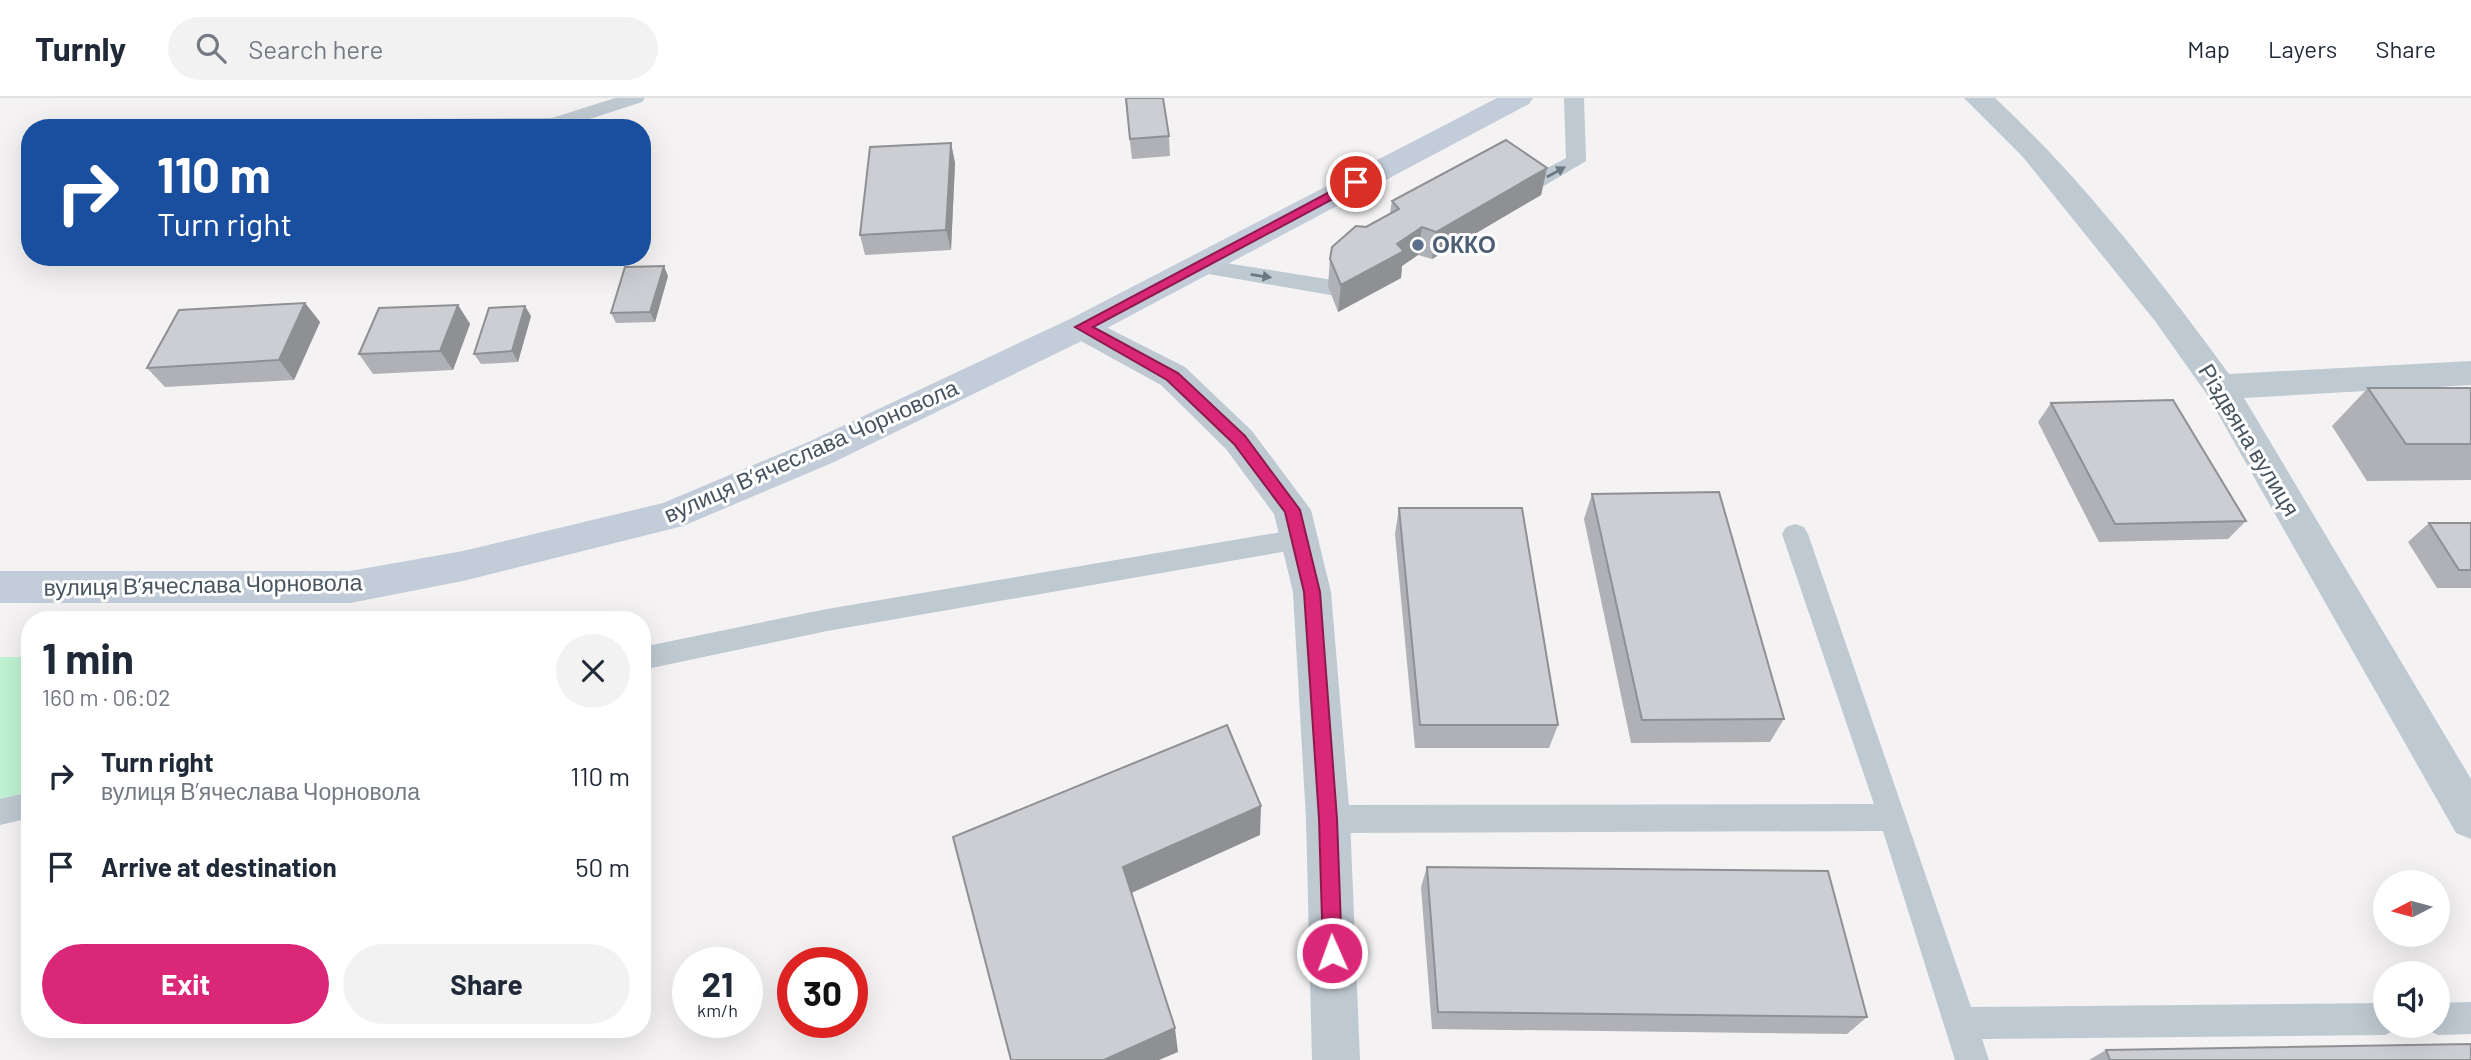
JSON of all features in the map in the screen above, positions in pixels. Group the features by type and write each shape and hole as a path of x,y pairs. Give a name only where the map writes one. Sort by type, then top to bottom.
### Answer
{"main road":[{"name":"вулиця Вʼячеслава Чорновола","path":"0,587 350,587 463,566 670,516 819,453 1082,327 1194,265 1519,98"}],"street":[{"name":"Різдвяна вулиця","path":"1978,98 2033,150 2167,313 2220,387 2471,819"},
{"path":"1082,327 1172,376 1240,440 1292,510 1312,592 1328,819 1336,1060"},
{"path":"2220,387 2471,373"}],"lane":[{"path":"569,119 635,98"},
{"path":"1494,206 1576,161 1574,98"},
{"path":"1194,265 1342,289 1377,270"},
{"path":"1795,534 1893,817 1972,1060"},
{"path":"651,657 827,620 1299,539"},
{"path":"0,812 21,807"},
{"path":"1328,819 1893,817"},
{"path":"2450,1019 2471,1018"},
{"path":"1960,1023 2373,1019"}],"green space":[{"path":"0,657 21,657 21,794 0,799"}],"building":[{"path":"1126,98 1163,98 1169,136 1130,139"},
{"path":"1506,140 1547,168 1436,232 1422,227 1397,244 1404,251 1341,285 1330,259 1332,247 1356,226 1366,227 1399,209 1392,201"},
{"path":"951,143 946,230 860,235 870,147"},
{"path":"664,266 650,312 611,313 625,267"},
{"path":"305,303 279,360 147,368 179,310"},
{"path":"458,305 440,351 359,354 379,308"},
{"path":"525,306 512,351 474,354 489,308"},
{"path":"2368,388 2471,388 2471,444 2406,444"},
{"path":"2173,400 2246,521 2115,524 2051,403"},
{"path":"1719,492 1784,719 1642,720 1592,494"},
{"path":"1399,508 1522,508 1558,725 1420,725"},
{"path":"2429,523 2471,523 2471,570 2459,570"},
{"path":"1227,725 1261,806 1123,867 1175,1028 1104,1060 1011,1060 953,837"},
{"path":"1427,867 1828,871 1867,1017 1438,1012"},
{"path":"2471,1044 2471,1060 2110,1060 2106,1050"}],"place":[{"name":"ОККО","path":"1418,245"}],"route":[{"path":"1332,953 1328,819 1312,592 1292,510 1240,440 1172,376 1082,327 1194,265 1356,182"}]}
